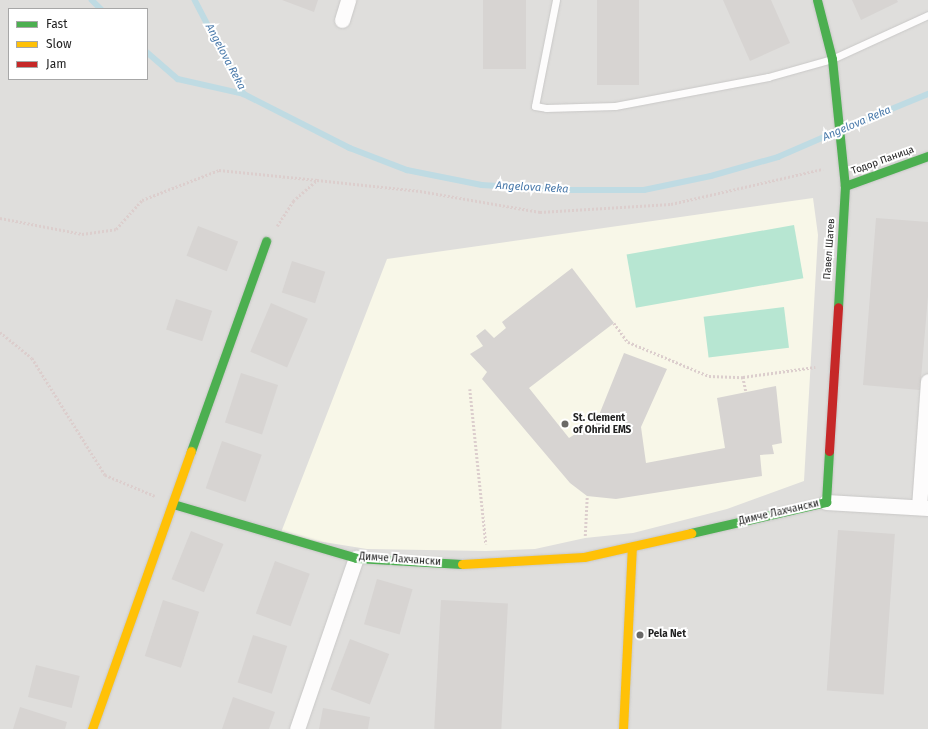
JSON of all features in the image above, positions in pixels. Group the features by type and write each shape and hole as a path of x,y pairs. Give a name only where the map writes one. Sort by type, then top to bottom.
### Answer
{"street":[{"path":"342,20 348,0"},
{"name":"Павел Шатев","path":"817,0 832,59 845,186 826,502"},
{"name":"Тодор Паница","path":"845,186 928,156"},
{"path":"92,729 266,242"},
{"path":"923,508 928,381"},
{"name":"Димче Лахчански","path":"173,504 356,558 488,563 584,557 632,548 826,502 923,508"},
{"path":"623,729 632,548"},
{"path":"297,729 356,558"}],"lane":[{"path":"556,0 535,106 546,108 615,106 768,77 832,59 928,15"}],"path":[{"path":"0,218 82,234 116,229 142,200 219,170 420,191 540,212 671,204 843,164"},
{"path":"266,242 293,201 317,180"},
{"path":"614,323 628,342 709,376 743,377 834,365"},
{"path":"0,332 32,358 105,475 173,504"},
{"path":"743,377 746,391"},
{"path":"470,389 488,563"},
{"path":"584,557 587,496"}],"shaded area":[{"path":"0,0 928,0 928,729 0,729"},
{"name":"St. Clement of Ohrid EMS","path":"813,198 818,235 804,481 727,509 633,533 585,538 535,549 486,551 367,549 280,535 387,259"}],"green space":[{"path":"794,225 803,278 636,308 627,255"},
{"path":"784,307 789,348 709,358 704,317"}],"building":[{"path":"282,0 318,0 314,12"},
{"path":"483,0 526,0 526,69 483,69"},
{"path":"597,0 639,0 639,85 597,85"},
{"path":"723,0 771,0 790,43 750,61"},
{"path":"852,0 897,0 898,2 861,20"},
{"path":"876,218 928,222 928,296 920,390 863,385"},
{"path":"198,226 238,241 227,271 187,256"},
{"path":"292,261 325,272 315,303 282,292"},
{"path":"572,268 614,323 529,388 569,438 597,420 624,353 667,369 641,427 646,463 725,448 717,398 776,386 782,443 772,445 774,454 760,455 762,476 616,499 587,496 570,483 482,379 487,372 470,354 483,346 476,336 485,329 494,338 506,328 502,322"},
{"path":"176,299 212,311 202,341 166,329"},
{"path":"271,303 308,319 287,367 250,352"},
{"path":"241,373 278,385 262,435 225,422"},
{"path":"222,441 262,455 245,502 206,488"},
{"path":"838,530 895,534 884,695 827,691"},
{"path":"191,531 223,544 204,592 172,579"},
{"path":"275,561 310,574 291,626 256,614"},
{"path":"377,579 413,589 400,634 364,624"},
{"path":"163,600 199,612 181,668 145,656"},
{"path":"441,600 508,604 501,729 434,729"},
{"path":"253,635 287,646 272,694 238,683"},
{"path":"350,639 389,654 370,704 331,689"},
{"path":"36,665 80,676 72,708 28,697"},
{"path":"233,697 275,712 269,729 222,729"},
{"path":"20,707 67,722 65,729 13,729"},
{"path":"323,708 370,717 368,729 319,729"}],"waterway":[{"path":"92,0 100,8"},
{"name":"Angelova Reka","path":"195,0 244,94 350,148 407,170 482,185 564,190 644,190 711,176 778,157 836,132"},
{"path":"148,53 178,79 244,94"},
{"name":"Angelova Reka","path":"843,129 928,94"}],"traffic: fast":[{"path":"817,0 832,59 845,186 838,307"},
{"path":"845,186 928,156"},
{"path":"191,451 266,241"},
{"path":"691,533 826,502 829,451"},
{"path":"173,504 356,558 462,564"}],"traffic: slow":[{"path":"92,729 191,451"},
{"path":"462,564 584,557 691,533"},
{"path":"623,729 632,548"}],"traffic: jam":[{"path":"829,451 838,307"}],"place":[{"name":"St. Clement of Ohrid EMS","path":"565,424"},
{"name":"Pela Net","path":"640,635"}]}
